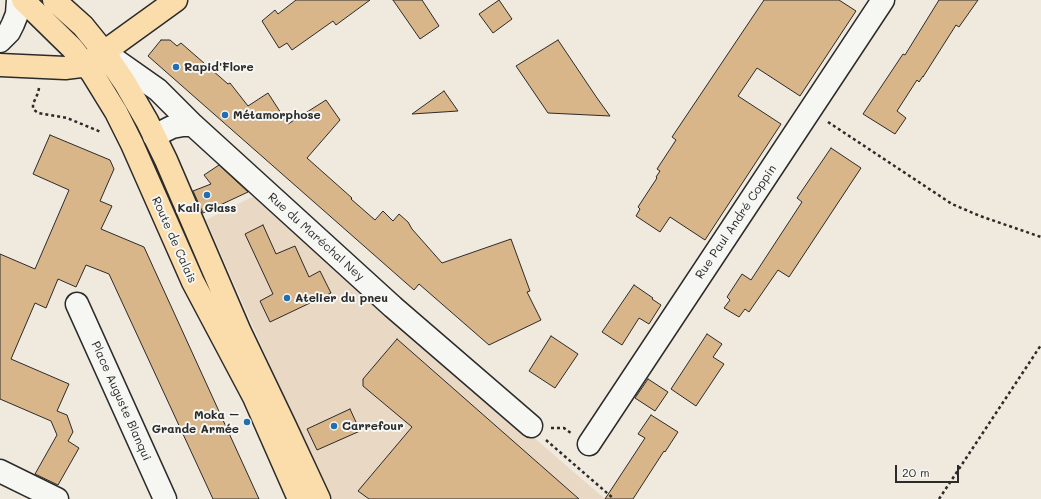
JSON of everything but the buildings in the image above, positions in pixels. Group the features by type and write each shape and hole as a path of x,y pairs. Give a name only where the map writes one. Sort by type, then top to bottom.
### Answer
{"main road":[{"name":"Route de Calais","path":"23,0 72,48 92,73 128,135 193,282 208,313 254,397 299,499"},
{"name":"Route de Calais","path":"54,0 83,26 104,52 125,83 154,136 240,332 319,499"},
{"path":"0,65 65,68 76,67 104,52 176,0"}],"street":[{"path":"0,41 9,32 13,24 17,14 18,0"},
{"name":"Rue Paul André Coppin","path":"589,444 883,0"},
{"name":"Rue du Maréchal Ney","path":"104,52 158,90 193,125 394,307 531,426"},
{"path":"154,136 172,127 193,125"},
{"name":"Place Auguste Blanqui","path":"76,304 165,499"},
{"path":"0,470 57,499"}],"path":[{"path":"40,85 33,104 33,109 38,113 67,118 104,133"},
{"path":"810,110 952,204 980,216 1041,237"},
{"path":"939,499 1041,345"},
{"path":"531,426 564,428 589,444"},
{"path":"531,426 614,499"}],"shaded area":[{"path":"254,196 605,499 330,499 206,220"}],"place":[{"name":"Rapid'Flore","path":"176,67"},
{"name":"Métamorphose","path":"225,115"},
{"name":"Kali Glass","path":"207,195"},
{"name":"Atelier du pneu","path":"287,298"},
{"name":"Moka – Grande Armée","path":"247,422"},
{"name":"Carrefour","path":"334,426"}]}
